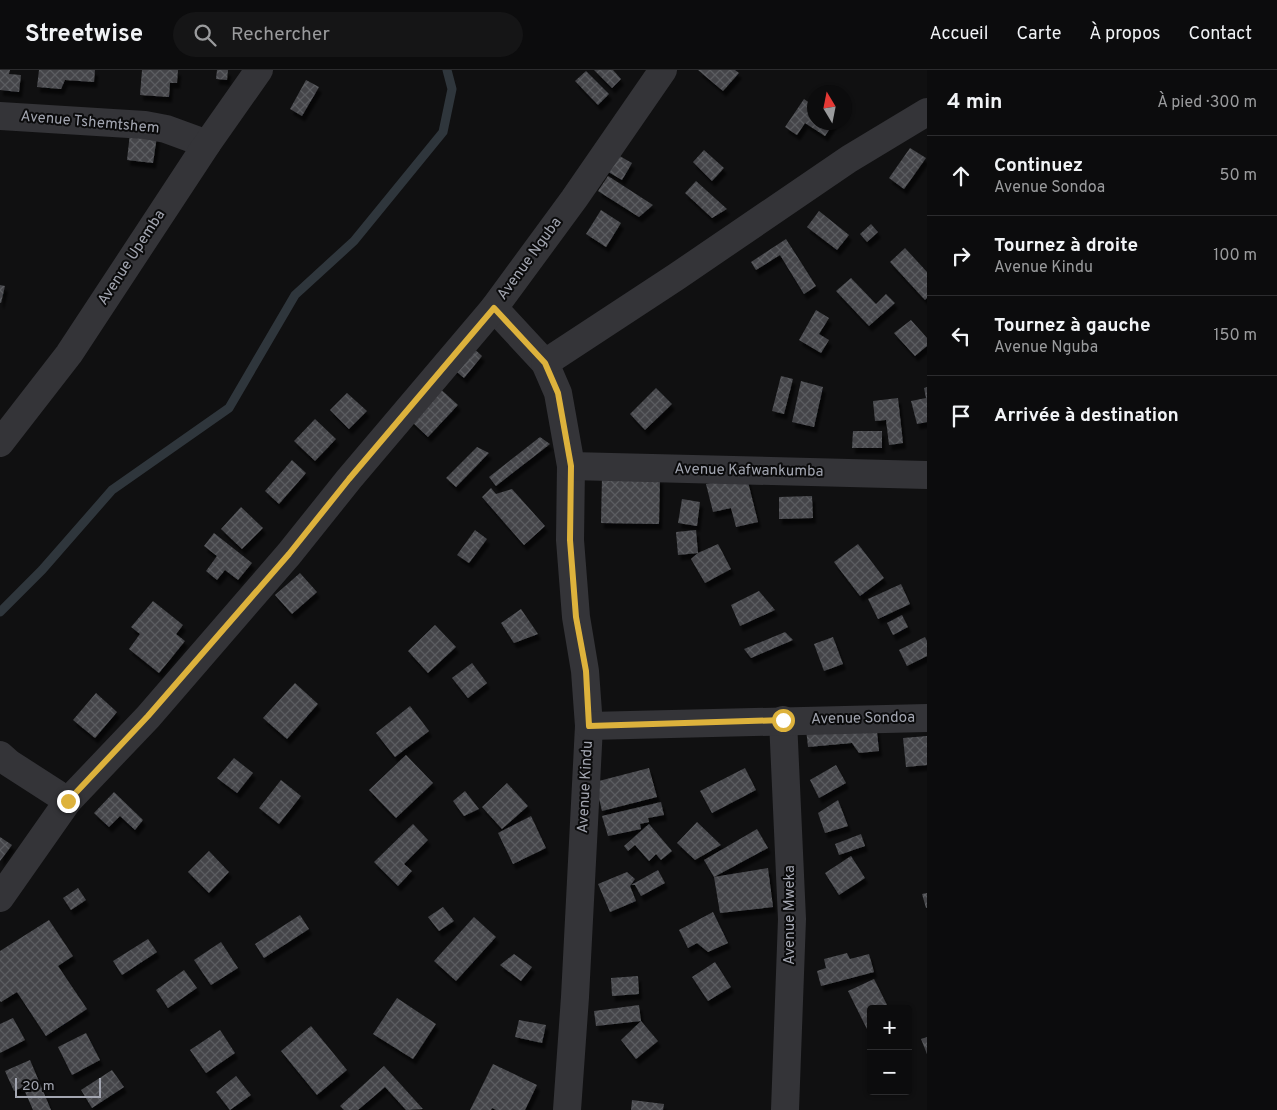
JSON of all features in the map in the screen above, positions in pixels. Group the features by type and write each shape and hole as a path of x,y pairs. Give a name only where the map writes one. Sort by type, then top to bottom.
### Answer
{"street":[{"name":"Avenue Upemba","path":"0,443 69,354 207,144 259,70"},
{"name":"Avenue Nguba","path":"0,898 68,801 148,716 276,569 349,479 494,308 574,199 663,70"},
{"path":"545,363 849,159 927,112"},
{"name":"Avenue Tshemtshem","path":"0,116 145,125 166,129 207,144"},
{"name":"Avenue Kindu","path":"494,308 545,363 558,393 571,466 570,540 576,617 586,671 589,726 575,997 567,1110"},
{"name":"Avenue Kafwankumba","path":"571,466 927,475"},
{"name":"Avenue Sondoa","path":"589,726 927,718"},
{"name":"Avenue Mweka","path":"783,720 792,919 785,1110"},
{"path":"0,755 68,801"}],"building":[{"path":"0,70 10,70 9,74 21,75 19,92 0,90"},
{"path":"39,70 95,70 94,82 65,80 61,89 37,87"},
{"path":"142,70 178,70 177,83 170,83 169,97 140,95"},
{"path":"217,70 228,70 227,80 216,79"},
{"path":"594,70 613,70 621,79 612,88"},
{"path":"698,70 735,70 739,73 723,91"},
{"path":"586,71 609,94 598,105 575,81"},
{"path":"306,80 319,87 302,116 290,109"},
{"path":"804,99 807,101 807,124 805,123 797,135 785,127"},
{"path":"816,130 829,130 825,136"},
{"path":"130,133 157,136 153,163 127,160"},
{"path":"910,148 926,158 904,189 889,178"},
{"path":"609,150 632,163 622,180 600,167"},
{"path":"704,150 724,168 712,181 693,162"},
{"path":"608,176 653,205 639,217 598,191"},
{"path":"696,181 727,209 712,218 685,193"},
{"path":"601,210 621,223 606,247 586,234"},
{"path":"819,211 849,235 837,250 807,227"},
{"path":"871,224 878,232 867,242 860,234"},
{"path":"786,239 816,286 804,294 780,255 756,270 751,262"},
{"path":"905,248 927,272 927,298 925,300 890,262"},
{"path":"851,278 876,304 886,294 895,303 869,326 836,291"},
{"path":"0,285 5,286 1,303 0,303"},
{"path":"816,310 829,318 819,334 829,340 821,353 799,340"},
{"path":"911,320 927,338 927,346 915,356 894,333"},
{"path":"470,345 482,356 464,378 451,367"},
{"path":"781,376 793,379 784,414 772,411"},
{"path":"801,381 823,387 814,427 792,422"},
{"path":"436,385 458,405 428,437 406,416"},
{"path":"927,387 927,422 917,424 911,401 926,398 924,388"},
{"path":"656,388 672,404 645,430 630,414"},
{"path":"347,393 367,411 349,429 330,410"},
{"path":"898,398 903,443 889,445 886,420 875,421 873,401"},
{"path":"315,419 336,439 315,461 294,441"},
{"path":"853,431 882,431 882,448 852,448"},
{"path":"540,437 550,444 496,486 489,477"},
{"path":"477,447 489,453 456,487 446,478"},
{"path":"292,460 306,473 279,504 265,491"},
{"path":"746,474 758,522 736,527 731,508 713,512 706,484"},
{"path":"602,476 660,478 659,524 601,523"},
{"path":"491,488 496,494 512,489 545,526 524,545 482,497"},
{"path":"812,496 813,518 779,519 779,497"},
{"path":"682,499 700,502 697,526 678,523"},
{"path":"241,507 263,528 242,549 221,529"},
{"path":"475,530 487,539 469,563 457,555"},
{"path":"696,530 698,553 678,555 676,532"},
{"path":"214,533 252,563 238,580 225,570 217,580 206,571 217,556 204,546"},
{"path":"718,544 731,569 705,583 691,559 698,553"},
{"path":"858,544 884,578 860,596 834,562"},
{"path":"300,573 317,592 292,614 275,595"},
{"path":"901,584 910,604 878,619 868,599"},
{"path":"759,591 775,610 740,626 731,605"},
{"path":"153,601 183,625 176,634 185,641 159,673 129,649 140,634 131,627"},
{"path":"521,609 538,634 514,643 501,623"},
{"path":"902,615 908,627 893,635 887,623"},
{"path":"435,625 456,647 428,673 408,651"},
{"path":"785,632 793,640 751,658 744,649"},
{"path":"833,637 843,664 824,671 814,644"},
{"path":"925,637 927,641 927,656 907,666 899,650"},
{"path":"472,663 487,683 468,698 452,678"},
{"path":"295,683 318,704 287,739 263,718"},
{"path":"96,693 117,712 95,738 73,720"},
{"path":"410,706 429,731 395,757 376,733"},
{"path":"876,722 879,751 859,753 852,743 808,747 806,729"},
{"path":"927,736 927,765 906,767 903,738"},
{"path":"406,755 433,783 396,818 369,790"},
{"path":"234,758 253,773 237,793 217,778"},
{"path":"836,765 846,783 819,798 810,780"},
{"path":"649,768 657,797 602,811 595,782"},
{"path":"745,768 756,790 712,813 700,791"},
{"path":"281,780 301,796 279,824 259,808"},
{"path":"507,783 528,806 502,829 482,807"},
{"path":"465,791 479,809 464,816 453,801"},
{"path":"114,792 143,820 135,830 120,816 109,827 94,813"},
{"path":"838,800 848,826 825,833 818,813"},
{"path":"661,802 664,815 648,818 649,822 640,824 641,829 608,836 602,816"},
{"path":"531,816 546,848 513,864 498,833"},
{"path":"697,822 721,845 695,860 677,843"},
{"path":"413,824 428,840 404,864 412,871 398,886 374,862"},
{"path":"649,824 672,851 661,860 656,854 649,861 635,845 628,851 624,846"},
{"path":"757,829 768,848 714,877 704,860"},
{"path":"861,834 865,846 839,855 835,844"},
{"path":"0,837 12,845 0,861"},
{"path":"209,851 229,872 209,893 188,872"},
{"path":"851,856 865,878 839,895 825,873"},
{"path":"768,868 773,907 720,913 714,877"},
{"path":"658,870 665,883 641,896 635,885 631,885"},
{"path":"627,872 635,879 630,886 636,901 610,912 598,884"},
{"path":"78,888 86,900 71,910 63,898"},
{"path":"927,893 927,908 926,908 922,894"},
{"path":"443,907 454,921 439,931 428,917"},
{"path":"713,912 728,943 708,952 697,943 688,948 679,930"},
{"path":"300,915 309,929 264,958 255,944"},
{"path":"474,917 496,937 456,981 434,961"},
{"path":"49,920 73,956 58,966 87,1009 46,1036 17,992 0,1001 0,951"},
{"path":"148,939 157,952 122,975 113,961"},
{"path":"221,942 238,968 211,985 194,960"},
{"path":"847,953 850,959 869,954 874,972 821,986 817,971 826,968 824,959"},
{"path":"514,954 532,967 521,981 500,965"},
{"path":"715,962 731,987 708,1001 692,977"},
{"path":"184,970 197,988 168,1008 156,990"},
{"path":"638,976 639,994 612,996 611,978"},
{"path":"874,979 887,1005 867,1005 867,1029 848,991"},
{"path":"397,998 436,1024 413,1059 373,1034"},
{"path":"639,1005 641,1021 596,1026 594,1011"},
{"path":"13,1018 25,1040 0,1053 0,1024"},
{"path":"519,1020 546,1025 542,1043 515,1037"},
{"path":"641,1021 658,1041 636,1059 621,1040"},
{"path":"311,1026 347,1070 317,1095 281,1051"},
{"path":"220,1030 235,1053 206,1073 190,1050"},
{"path":"86,1033 100,1060 72,1075 58,1047"},
{"path":"927,1037 927,1054 921,1039"},
{"path":"30,1060 51,1110 33,1110 23,1087 14,1091 5,1071"},
{"path":"493,1064 537,1085 525,1110 496,1110 492,1108 491,1110 470,1110"},
{"path":"384,1066 423,1109 406,1110 385,1087 358,1110 344,1110 340,1106"},
{"path":"112,1070 124,1087 92,1108 81,1090"},
{"path":"236,1076 251,1095 230,1110 216,1092"},
{"path":"632,1100 664,1104 663,1110 631,1110"}],"waterway":[{"path":"0,612 42,570 112,490 229,408 295,295 354,241 443,132 452,89 447,70"}],"route":[{"path":"68,801 148,716 289,554 349,479 494,308 545,363 558,393 571,466 570,540 576,617 586,671 589,726 783,720"}]}
